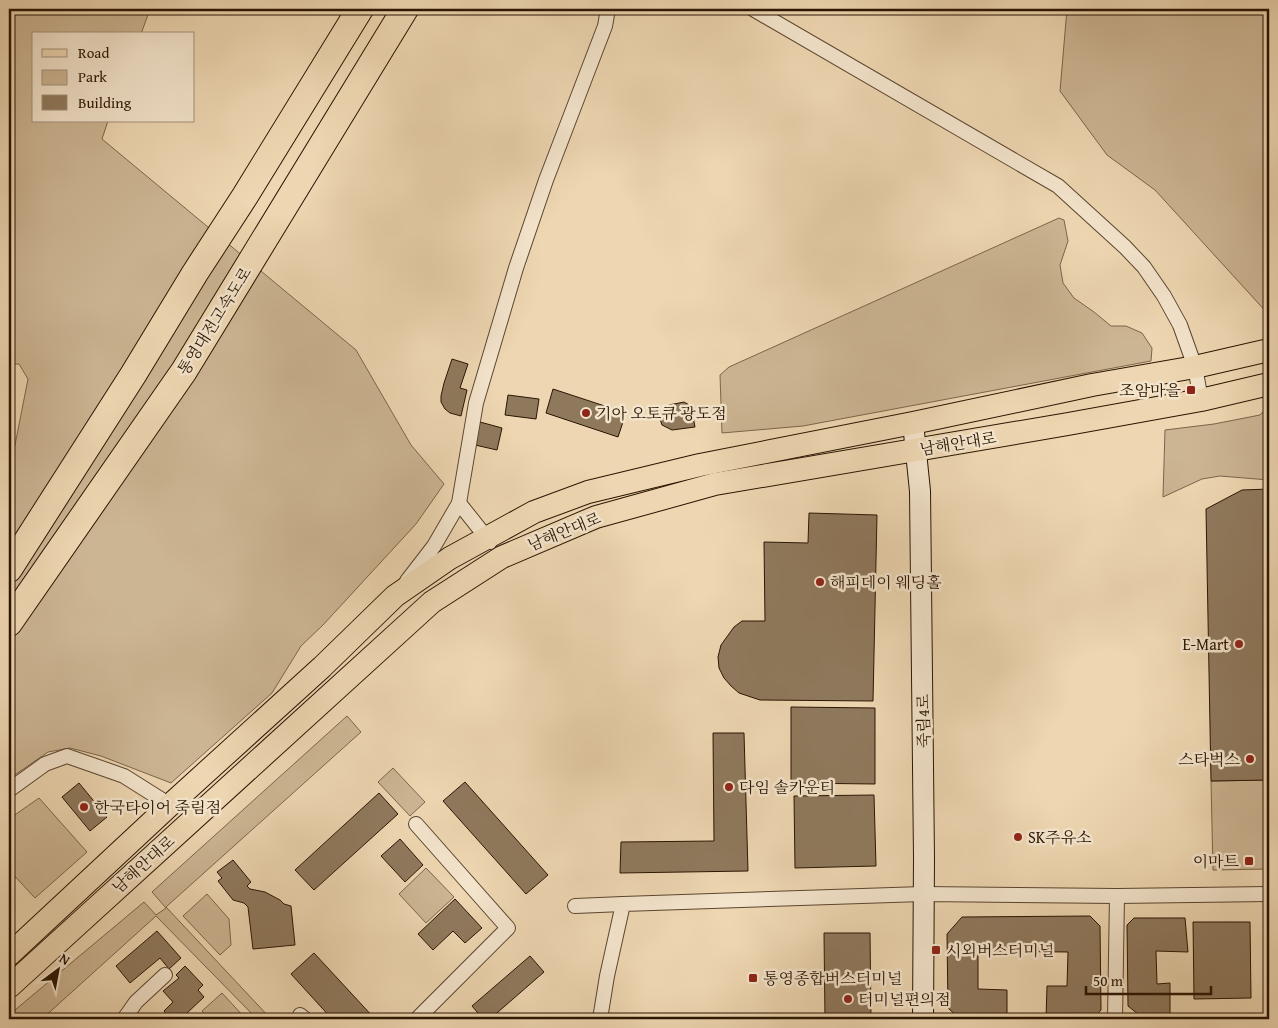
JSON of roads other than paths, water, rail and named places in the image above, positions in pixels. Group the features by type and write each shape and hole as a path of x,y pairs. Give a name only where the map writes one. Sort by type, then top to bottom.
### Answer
{"highway":[{"path":"9,569 133,375 360,9"},
{"name":"통영대전고속도로","path":"9,623 184,371 405,9"}],"main road":[{"name":"남해안대로","path":"9,955 322,667 395,596 450,558 534,512 588,492 700,465 1092,385 1195,367 1269,350"},
{"name":"남해안대로","path":"9,987 432,602 502,557 596,517 715,484 1201,400 1269,384"}],"street":[{"path":"395,596 434,546 459,504 476,403 516,268 546,180 605,26 608,9"},
{"path":"753,9 1058,186 1144,267 1164,296 1180,325 1195,367 1201,400"},
{"name":"죽림4로","path":"913,423 920,491 924,858 923,1019"},
{"path":"459,504 502,557"},
{"path":"9,790 45,764 67,756 124,776 170,805"},
{"path":"416,824 508,928 417,1019"},
{"path":"575,906 923,894 1117,896 1269,894"},
{"path":"1115,1019 1117,896"},
{"path":"600,1019 607,976 623,904"},
{"path":"124,1019 136,1002 165,975"}],"place":[{"name":"조암마을","path":"1191,390"},
{"name":"기아 오토큐 광도점","path":"586,413"},
{"name":"해피데이 웨딩홀","path":"820,582"},
{"name":"E-Mart","path":"1239,644"},
{"name":"스타벅스","path":"1250,759"},
{"name":"다임 솔카운티","path":"729,787"},
{"name":"한국타이어 죽림점","path":"84,807"},
{"name":"SK주유소","path":"1018,837"},
{"name":"이마트","path":"1249,861"},
{"name":"시외버스터미널","path":"936,950"},
{"name":"통영종합버스터미널","path":"753,978"},
{"name":"터미널편의점","path":"848,999"}]}
